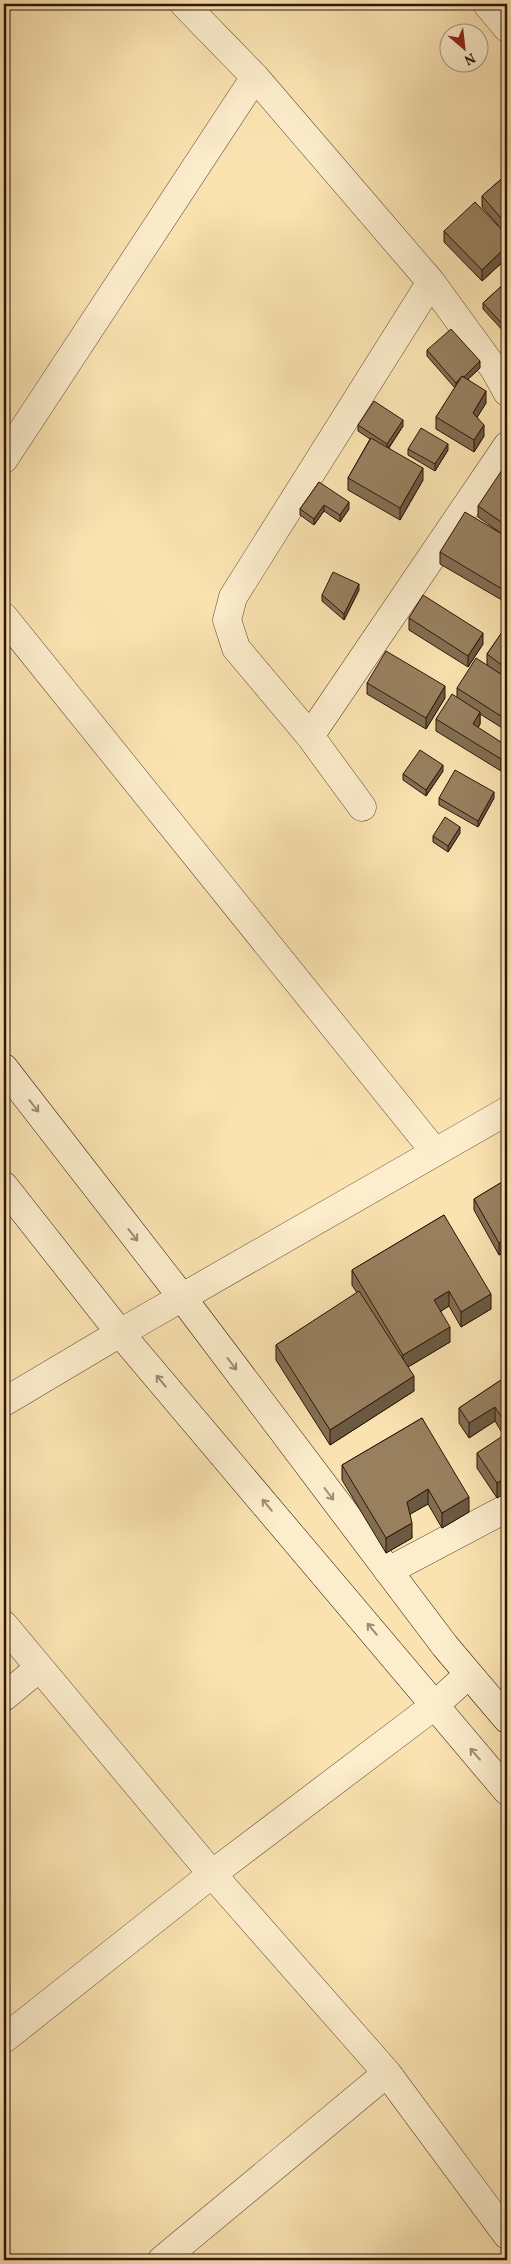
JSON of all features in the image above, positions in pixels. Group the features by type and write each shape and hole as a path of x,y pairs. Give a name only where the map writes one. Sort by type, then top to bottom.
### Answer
{"street":[{"path":"184,4 256,77 430,282 495,370 507,392"},
{"path":"487,4 507,28"},
{"path":"4,459 256,77"},
{"path":"362,808 310,736 236,648 227,620 233,597 430,282"},
{"path":"310,736 507,446"},
{"path":"4,617 435,1152"},
{"path":"4,1068 181,1296 468,1675 507,1719"},
{"path":"4,1402 181,1296 507,1111"},
{"path":"4,1186 120,1332 507,1791"},
{"path":"388,1571 507,1508"},
{"path":"4,1625 212,1874 387,2073 507,2235"},
{"path":"4,1697 39,1668"},
{"path":"4,2039 212,1874 434,1706 468,1675"},
{"path":"176,2256 387,2073"}],"building":[{"path":"507,174 507,225 482,196"},
{"path":"475,202 507,235 507,246 482,270 444,231"},
{"path":"507,281 507,326 506,328 483,303"},
{"path":"451,329 480,361 456,383 427,350"},
{"path":"462,376 486,391 473,413 484,425 474,440 436,417"},
{"path":"374,401 403,420 387,444 358,425"},
{"path":"421,428 448,444 435,464 408,449"},
{"path":"371,438 423,468 400,508 348,478"},
{"path":"502,470 507,473 507,526 478,506"},
{"path":"319,482 349,502 340,515 324,505 314,519 300,509"},
{"path":"465,512 507,537 507,592 440,552"},
{"path":"333,572 359,584 344,614 322,595"},
{"path":"423,595 483,633 468,656 409,618"},
{"path":"507,625 507,669 487,654"},
{"path":"386,651 445,686 426,718 367,683"},
{"path":"476,658 507,678 507,720 457,688"},
{"path":"452,694 480,712 473,724 507,746 501,759 436,719"},
{"path":"420,750 443,765 426,790 403,774"},
{"path":"455,770 494,792 478,821 439,798"},
{"path":"445,817 460,827 448,846 433,836"},
{"path":"507,1179 507,1238 499,1243 474,1199"},
{"path":"444,1215 491,1294 461,1312 449,1291 434,1300 450,1327 403,1355 352,1270"},
{"path":"359,1291 414,1376 330,1430 276,1345"},
{"path":"507,1376 507,1426 495,1407 469,1423 459,1408"},
{"path":"422,1418 469,1497 442,1513 428,1489 407,1502 412,1523 386,1538 342,1465"},
{"path":"507,1433 507,1477 497,1483 477,1453"}]}
